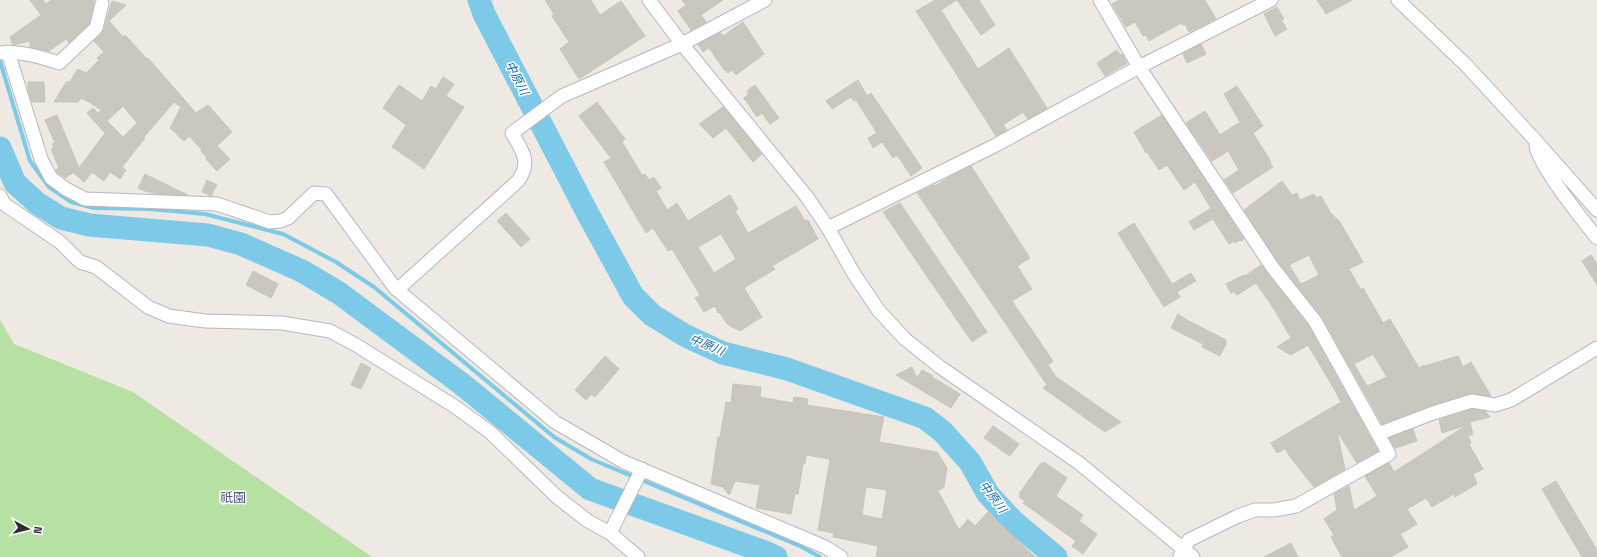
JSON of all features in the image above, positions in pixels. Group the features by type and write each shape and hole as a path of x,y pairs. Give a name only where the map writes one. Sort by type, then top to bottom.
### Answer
{"street":[{"path":"649,0 682,44 807,197 828,228 854,274 879,311 905,339 940,366 1079,463 1185,554 1190,540 1238,516 1255,510 1274,510 1296,506 1389,454 1315,321 1273,268 1139,67 1100,0"},
{"path":"397,290 518,180 524,172 525,156 512,133 562,96 682,44 765,0"},
{"path":"828,228 996,146 1139,67 1271,0"},
{"path":"1398,0 1466,65 1597,210"},
{"path":"102,4 96,28 59,63 35,55 3,53 41,159 51,178 66,189 85,199 216,204 270,222 288,218 314,193 326,194 397,290 555,422 641,472 792,532 841,557"},
{"path":"1535,140 1536,153 1578,215 1597,238"},
{"path":"0,196 4,204 60,242 80,262 96,267 148,308 169,316 205,321 282,322 330,331 356,345 454,406 490,432 558,497 588,521 611,531 638,557"},
{"path":"1378,434 1433,412 1472,401 1495,405 1511,400 1597,348"},
{"path":"611,531 641,472"}],"green space":[{"path":"0,320 14,344 133,392 372,557 0,557"}],"building":[{"path":"30,0 43,0 46,4 51,0 93,0 94,2 89,24 69,43 66,39 49,51 30,47 30,41 13,45 10,37 41,15"},
{"path":"545,0 591,0 600,15 621,1 645,36 579,79 560,49 569,42 552,16 554,14"},
{"path":"682,0 723,0 701,15 706,22 691,30 678,11 686,5"},
{"path":"935,0 957,0 941,10 978,69 1009,48 1047,108 1028,119 1023,112 1003,125 1007,130 996,136 916,11"},
{"path":"957,0 979,0 995,25 981,35"},
{"path":"1119,0 1205,0 1216,19 1189,32 1185,24 1182,25 1181,23 1149,41 1146,35 1143,36 1135,22 1126,27 1112,4"},
{"path":"1317,0 1352,0 1326,14"},
{"path":"112,1 126,5 109,21 123,37 125,35 147,59 148,58 196,113 208,105 232,132 217,146 230,159 217,171 206,159 207,158 201,151 202,150 189,136 184,141 170,128 181,107 174,102 144,137 145,138 122,167 126,170 120,179 110,172 104,181 92,172 84,182 74,173 76,171 65,178 57,172 56,170 59,168 51,149 54,148 52,144 55,143 45,120 57,115 79,168 105,133 87,113 93,108 98,113 101,110 89,102 81,98 78,102 54,102 67,81 69,83 78,69 86,73 99,60 97,58 104,52 94,41 104,30","holes":["123,106 137,123 123,137 107,121"]},
{"path":"1277,7 1284,19 1281,20 1287,29 1275,36 1264,14"},
{"path":"743,22 764,54 736,75 732,70 728,73 726,70 725,71 709,48 703,52 698,44 717,34 721,33 723,36"},
{"path":"1201,44 1206,54 1187,63 1183,54"},
{"path":"1117,50 1120,55 1122,54 1127,63 1105,76 1097,63"},
{"path":"443,77 454,84 446,96 464,107 424,169 392,147 406,125 383,108 399,85 422,101 431,86 436,89"},
{"path":"858,80 867,96 871,93 922,168 911,176 897,155 893,158 882,142 873,148 868,138 877,133 856,100 854,101 851,97 832,109 826,101"},
{"path":"28,82 44,82 45,102 32,102 28,90"},
{"path":"755,85 779,118 770,124 762,113 757,117 744,98 748,95 748,90"},
{"path":"1237,86 1263,126 1253,133 1273,167 1233,193 1224,180 1239,170 1228,151 1212,161 1186,123 1205,111 1220,135 1240,122 1224,94"},
{"path":"597,102 625,139 622,142 642,175 645,174 649,180 654,177 661,188 656,191 667,210 677,203 688,221 730,195 738,209 735,211 748,233 796,206 805,221 808,220 818,239 772,266 775,269 744,288 762,317 740,331 727,324 720,313 718,313 715,306 704,312 695,298 700,295 672,249 668,251 653,228 646,233 604,162 611,158 579,116","holes":["721,234 736,259 714,273 698,247"]},
{"path":"723,107 762,154 753,162 726,128 713,138 699,124"},
{"path":"1162,115 1244,239 1242,241 1240,240 1235,243 1234,241 1229,244 1213,219 1194,230 1189,222 1211,208 1195,182 1184,190 1167,165 1159,170 1147,152 1146,153 1134,132"},
{"path":"971,166 1030,258 1017,266 1032,289 1012,301 1053,361 1048,365 1056,377 1121,422 1105,432 1043,388 1047,385 917,193 934,185 935,186"},
{"path":"145,174 188,195 158,194 138,188"},
{"path":"207,180 217,185 211,196 202,192"},
{"path":"1282,181 1292,195 1297,193 1300,200 1314,194 1316,198 1321,196 1330,212 1340,222 1363,262 1349,269 1361,290 1363,288 1383,323 1390,319 1419,368 1424,365 1425,366 1458,356 1463,367 1471,362 1491,396 1470,393 1382,424 1322,317 1279,263 1244,210","holes":["1309,255 1319,275 1301,284 1289,265","1373,354 1387,377 1367,386 1354,364"]},
{"path":"900,203 987,332 972,342 883,212"},
{"path":"506,213 530,239 521,247 497,221"},
{"path":"1134,223 1172,284 1191,273 1196,281 1177,292 1180,297 1164,307 1118,233"},
{"path":"1591,255 1597,264 1597,285 1582,261"},
{"path":"1261,265 1308,325 1378,451 1357,463 1337,431 1345,469 1314,487 1285,449 1277,453 1271,443 1341,402 1308,345 1291,355 1277,347 1291,338 1274,309 1256,283 1237,295 1234,291 1231,293 1226,284 1244,275 1245,276"},
{"path":"253,271 278,284 271,298 246,285"},
{"path":"1178,314 1226,340 1226,344 1220,356 1202,347 1203,344 1171,328"},
{"path":"605,356 619,369 595,397 591,394 586,400 575,390"},
{"path":"361,363 371,368 361,389 351,385"},
{"path":"912,367 917,378 922,370 960,394 951,408 896,375"},
{"path":"733,384 761,387 760,397 793,403 794,397 808,399 807,405 884,417 879,442 937,452 947,468 944,487 938,491 959,530 968,519 975,526 988,512 1035,557 876,557 878,546 833,537 834,533 818,530 830,459 806,455 798,494 795,494 791,514 756,508 760,485 735,481 729,495 723,487 711,484 718,437 720,437 726,402 731,403","holes":["866,487 887,490 882,519 862,515"]},
{"path":"1473,409 1485,411 1490,417 1470,422 1473,435 1468,435 1471,443 1469,444 1483,469 1473,474 1477,484 1455,497 1454,494 1432,507 1426,498 1407,509 1417,524 1400,534 1408,547 1391,557 1342,557 1331,537 1334,535 1324,519 1337,510 1334,494 1349,486 1354,510 1377,496 1365,476 1389,463 1394,472 1467,425 1442,433 1439,420"},
{"path":"993,426 1019,444 1010,456 984,438"},
{"path":"1413,429 1417,441 1395,448 1389,438"},
{"path":"1044,462 1067,478 1056,496 1083,515 1079,521 1097,534 1083,554 1072,546 1076,541 1023,503 1025,501 1019,497 1021,494 1019,494 1041,463 1043,464"},
{"path":"1556,481 1597,550 1597,557 1582,557 1542,489"},
{"path":"1291,543 1298,557 1264,557"}],"waterway":[{"name":"中原川","path":"479,0 484,14 588,214 633,296 652,315 686,336 723,353 787,369 925,418 942,431 970,462 988,494 1013,521 1056,557"},
{"path":"0,61 30,161 49,187 71,202 94,208 149,209 205,214 283,234 336,262 374,287 554,437 591,459 800,546 820,557"},
{"path":"0,148 15,183 37,203 61,218 89,225 208,235 241,244 302,271 339,293 463,385 590,489 776,557"}],"district":[{"name":"祇園","path":"233,497"}]}
